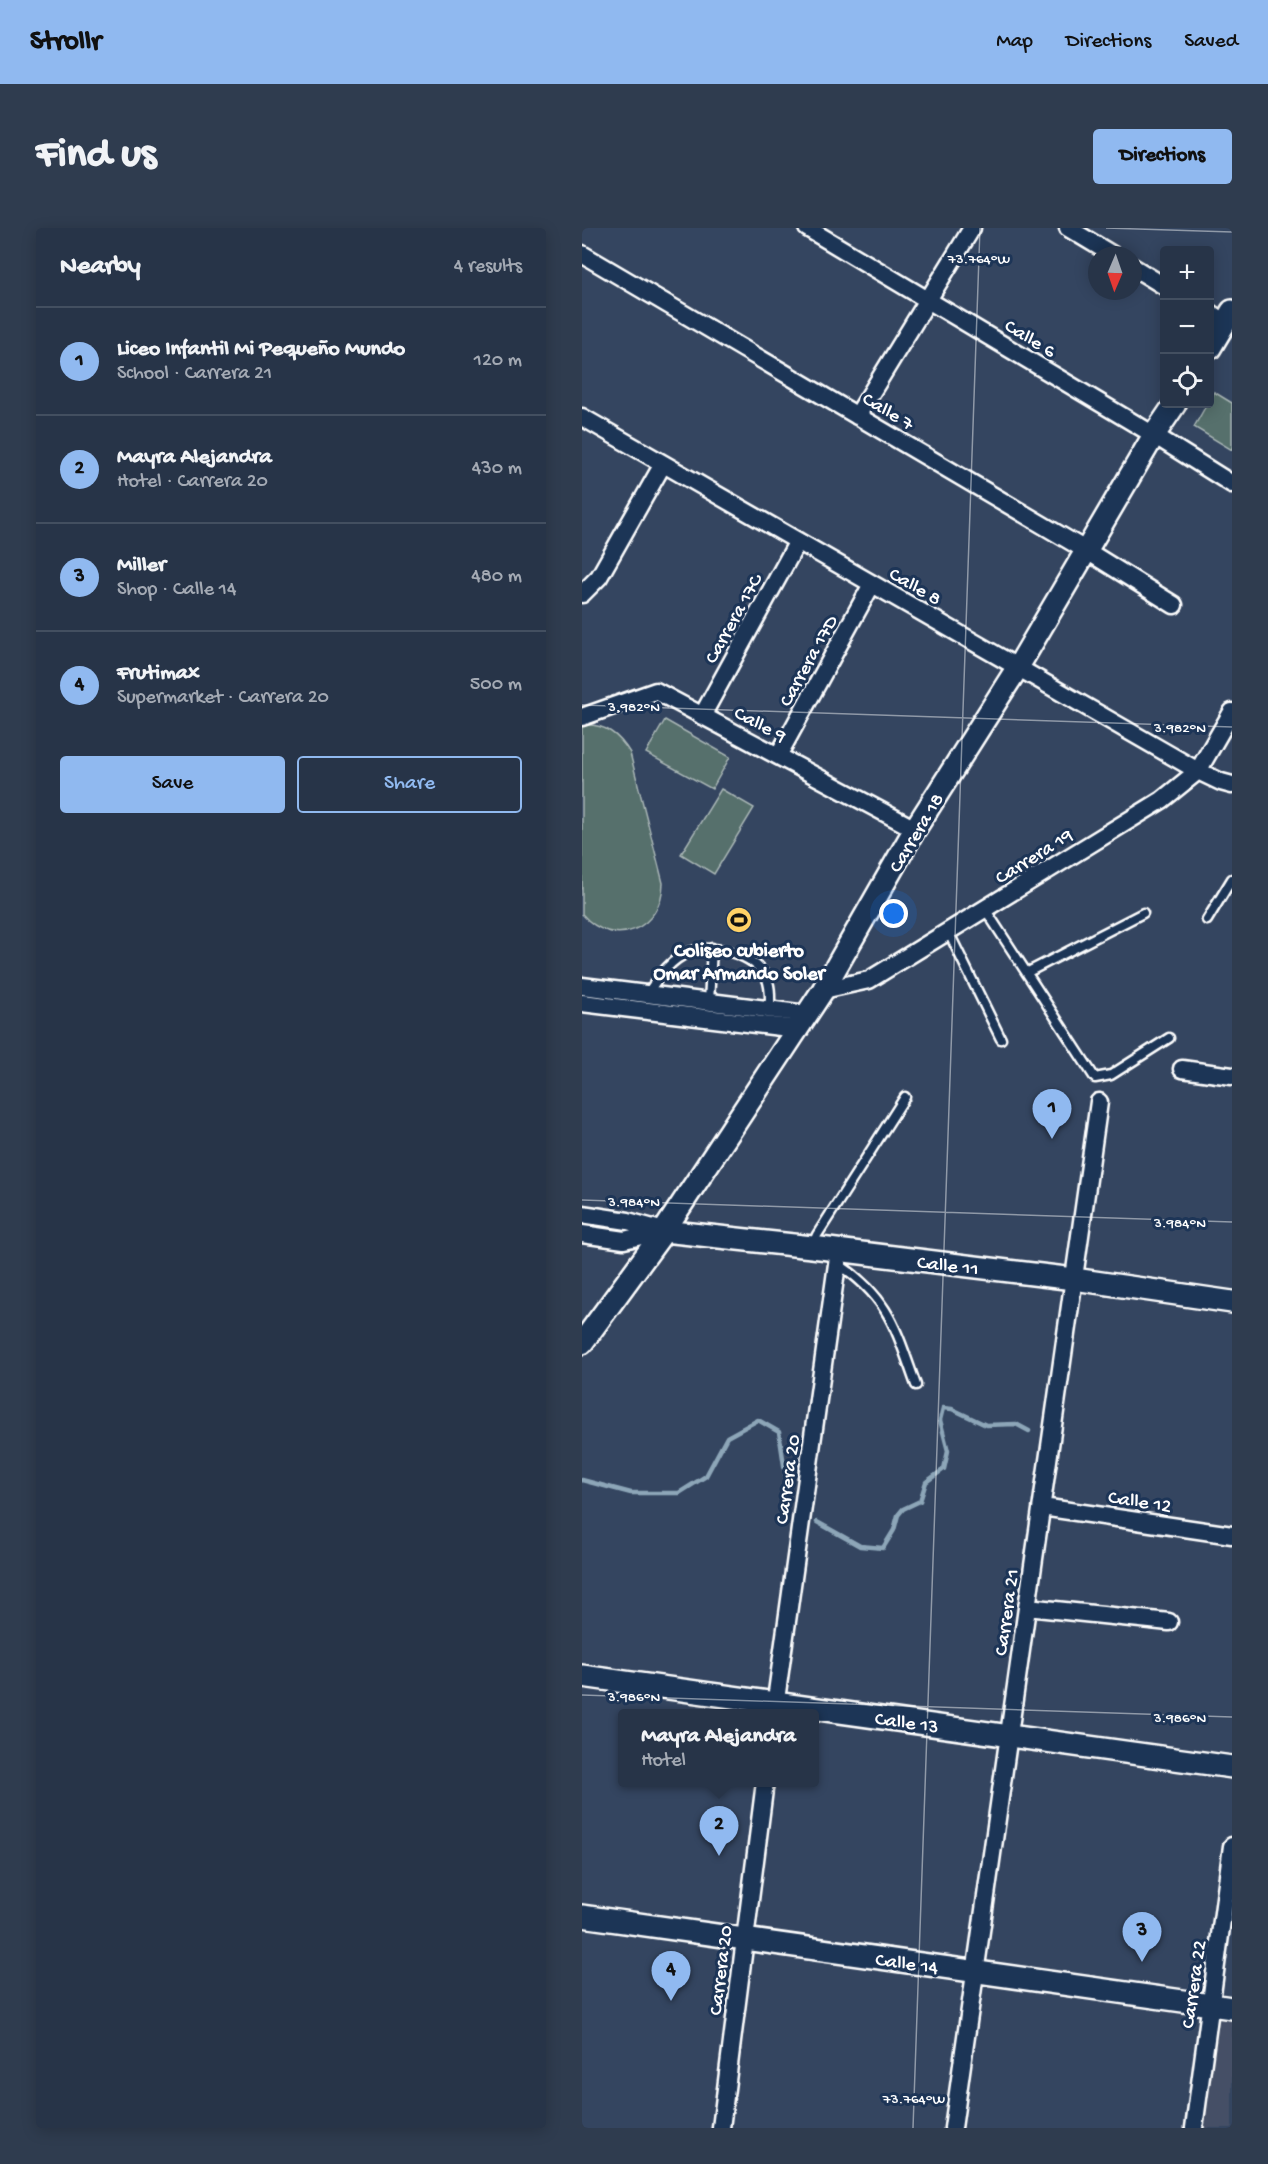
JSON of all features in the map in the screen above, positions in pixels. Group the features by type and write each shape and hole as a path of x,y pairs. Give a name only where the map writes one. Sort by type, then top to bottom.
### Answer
{"street":[{"name":"Calle 6","path":"809,228 1232,484"},
{"path":"857,416 972,228"},
{"path":"1068,228 1098,246"},
{"name":"Calle 7","path":"582,254 1087,551 1174,605"},
{"path":"1142,273 1160,284"},
{"path":"1214,336 1222,316"},
{"name":"Carrera 18","path":"582,1342 664,1231 823,990 915,829 1018,667 1154,435 1172,408"},
{"name":"Calle 8","path":"582,417 1198,771 1232,785"},
{"path":"582,594 599,577 663,464"},
{"name":"Carrera 17C","path":"702,716 798,541"},
{"name":"Carrera 17D","path":"778,756 872,584"},
{"name":"Calle 9","path":"582,717 656,691 915,829"},
{"name":"Carrera 19","path":"823,990 869,980 1162,800 1198,771 1232,712"},
{"path":"582,986 770,1009 802,1021"},
{"path":"582,1003 802,1021"},
{"path":"1182,1070 1232,1076"},
{"name":"Carrera 21","path":"953,2128 1099,1102"},
{"name":"Calle 11","path":"582,1214 628,1221 664,1231 812,1247 838,1257 1074,1279 1232,1302"},
{"name":"Calle 11","path":"582,1234 624,1240 664,1231"},
{"name":"Carrera 20","path":"774,1708 838,1257"},
{"name":"Calle 12","path":"1042,1507 1232,1535"},
{"path":"1027,1607 1169,1622"},
{"name":"Calle 13","path":"582,1676 774,1708"},
{"name":"Calle 13","path":"819,1713 1009,1736 1232,1767"},
{"name":"Carrera 20","path":"721,2128 764,1787"},
{"name":"Carrera 22","path":"1194,2128 1232,1846"},
{"name":"Calle 14","path":"582,1916 1232,2008"}],"lane":[{"path":"1207,920 1232,879"},
{"path":"985,909 1095,1078 1111,1075 1169,1038"},
{"path":"1028,972 1143,913"},
{"path":"948,931 1001,1039"},
{"path":"709,1002 712,948"},
{"path":"647,994 672,962 690,952 712,948 754,963 765,975 770,987 770,1009"},
{"path":"812,1247 817,1235 905,1097"},
{"path":"838,1257 859,1277 886,1309 916,1385"}],"shaded area":[{"path":"1232,2010 1232,2128 1202,2128 1216,2013"}],"green space":[{"path":"1214,392 1232,403 1232,450 1194,427 1205,408 1214,408"},
{"path":"665,720 730,757 712,789 646,753"},
{"path":"582,725 598,726 610,731 630,753 663,883 661,899 645,923 634,930 621,933 608,931 595,925 582,914"},
{"path":"721,789 754,808 714,874 681,854"}],"waterway":[{"path":"817,1522 860,1546 883,1548 894,1530 898,1515 903,1509 920,1501 926,1482 944,1469 948,1451 940,1420 943,1408 952,1409 986,1425 1016,1424 1029,1431"},
{"path":"582,1480 631,1493 679,1493 706,1476 727,1437 758,1420 779,1432 789,1498"}],"place":[{"name":"Coliseo cubierto Omar Armando Soler","path":"739,920"},
{"name":"Liceo Infantil Mi Pequeño Mundo","path":"1052,1139"},
{"name":"Mayra Alejandra","path":"719,1856"},
{"name":"Miller","path":"1142,1962"},
{"name":"Frutimax","path":"671,2001"}]}
